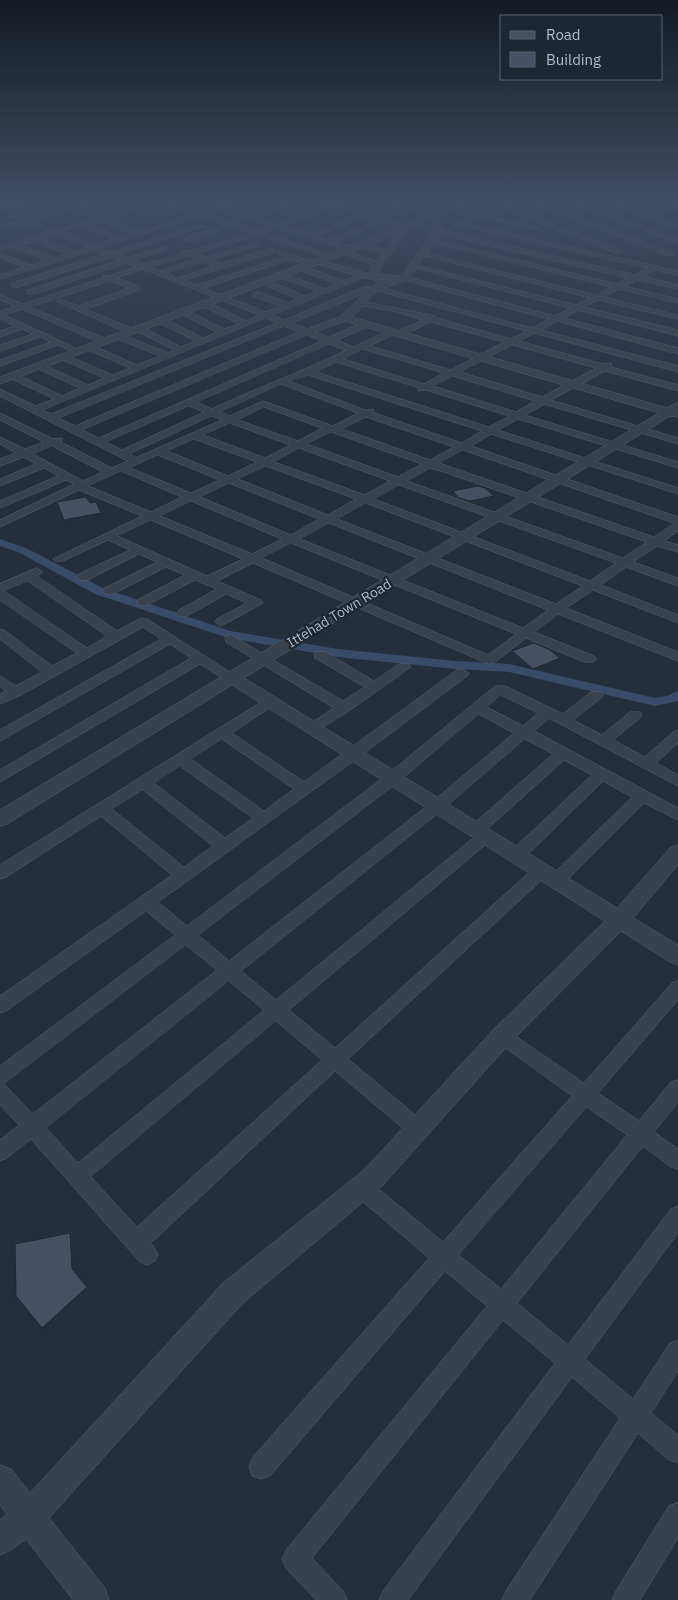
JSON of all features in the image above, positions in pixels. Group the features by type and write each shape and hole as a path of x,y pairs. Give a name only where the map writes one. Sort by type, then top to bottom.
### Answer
{"street":[{"path":"3,277 17,272"},
{"path":"15,285 56,272"},
{"path":"31,292 93,272 136,288 78,309"},
{"path":"3,317 23,307 133,272"},
{"path":"3,317 34,310 118,281 139,272"},
{"path":"157,272 329,341 450,373 678,441"},
{"path":"160,273 165,272"},
{"path":"178,280 204,272"},
{"path":"197,288 246,272"},
{"path":"0,381 290,272"},
{"path":"310,272 343,284"},
{"path":"347,272 362,276 404,278 678,351"},
{"path":"375,272 373,276 377,287"},
{"path":"51,418 367,289 404,278 408,272"},
{"path":"434,272 678,333"},
{"path":"492,272 678,317"},
{"path":"122,454 280,381 308,372 357,348 430,319 532,272"},
{"path":"556,272 678,301"},
{"path":"612,272 678,287"},
{"path":"60,559 365,413 426,387 480,356 646,272"},
{"path":"280,275 324,291"},
{"path":"35,410 362,276"},
{"path":"3,277 15,285 47,299"},
{"path":"262,281 305,299"},
{"path":"0,463 306,332 346,318 377,287"},
{"path":"377,287 678,369"},
{"path":"256,294 287,306"},
{"path":"0,297 104,341"},
{"path":"60,301 180,350"},
{"path":"203,303 244,324"},
{"path":"360,303 394,309 678,388"},
{"path":"92,315 108,309"},
{"path":"182,311 224,332"},
{"path":"3,317 78,351"},
{"path":"346,318 675,411"},
{"path":"160,320 202,341"},
{"path":"98,442 367,324"},
{"path":"207,581 291,539 363,498 462,447 543,400 604,368 678,324"},
{"path":"0,334 23,326"},
{"path":"0,348 41,334"},
{"path":"118,336 166,355"},
{"path":"0,363 59,342"},
{"path":"89,347 137,368"},
{"path":"63,357 112,378"},
{"path":"335,359 678,465"},
{"path":"39,366 87,388"},
{"path":"308,372 678,491"},
{"path":"13,376 62,399"},
{"path":"280,381 365,413 678,521"},
{"path":"0,392 137,461"},
{"path":"188,402 230,420 396,481 678,582"},
{"path":"2,521 263,404 430,464 678,549"},
{"name":"Ittehad Town Road","path":"0,819 528,497 675,411"},
{"path":"0,416 52,442 117,470 190,497 589,660"},
{"path":"195,436 464,536 678,619"},
{"path":"2,443 81,485 489,660 557,609 678,526"},
{"path":"159,452 678,656"},
{"path":"0,483 44,464"},
{"path":"0,505 66,476"},
{"path":"108,536 257,603 221,622"},
{"path":"83,577 139,550"},
{"path":"109,591 166,562"},
{"path":"0,589 33,573 117,637"},
{"path":"143,602 195,575"},
{"path":"182,614 226,589"},
{"path":"0,594 86,653"},
{"path":"0,700 143,622 678,956"},
{"path":"0,633 52,672"},
{"path":"0,736 170,639"},
{"path":"231,639 266,657 344,708"},
{"path":"320,654 374,687"},
{"path":"0,776 200,658"},
{"path":"313,728 404,667"},
{"path":"0,1006 354,754 462,673"},
{"path":"0,680 16,692"},
{"path":"0,1076 393,778 500,690 564,720 678,781"},
{"path":"564,720 596,694"},
{"path":"0,873 271,702"},
{"path":"480,708 678,815"},
{"path":"0,1152 437,806 548,712"},
{"path":"604,741 635,715"},
{"path":"222,733 304,789"},
{"path":"646,764 678,735"},
{"path":"77,1176 276,1010 481,833 563,753"},
{"path":"180,759 263,818"},
{"path":"517,855 602,774"},
{"path":"144,782 224,846"},
{"path":"0,1091 142,1248 335,1060 642,796"},
{"path":"102,808 183,875"},
{"path":"0,1539 28,1518 233,1293 362,1188 502,1036 620,920 678,852"},
{"path":"146,902 418,1129"},
{"path":"261,1467 678,988"},
{"path":"502,1036 678,1160"},
{"path":"334,1600 295,1559 678,1088"},
{"path":"362,1188 678,1451"},
{"path":"392,1600 678,1216"},
{"path":"515,1600 678,1351"},
{"path":"0,1480 93,1600"},
{"path":"625,1600 678,1515"}],"building":[{"path":"478,486 485,488 494,496 470,501 459,498 453,491"},
{"path":"86,497 90,503 96,502 101,513 64,520 57,502"},
{"path":"534,643 550,650 560,658 533,669 512,651"},
{"path":"70,1233 72,1269 87,1287 42,1328 16,1296 15,1244"}],"waterway":[{"path":"0,542 24,551 99,591 228,634 338,653 456,665 509,668 655,702 671,700 678,695"}]}
